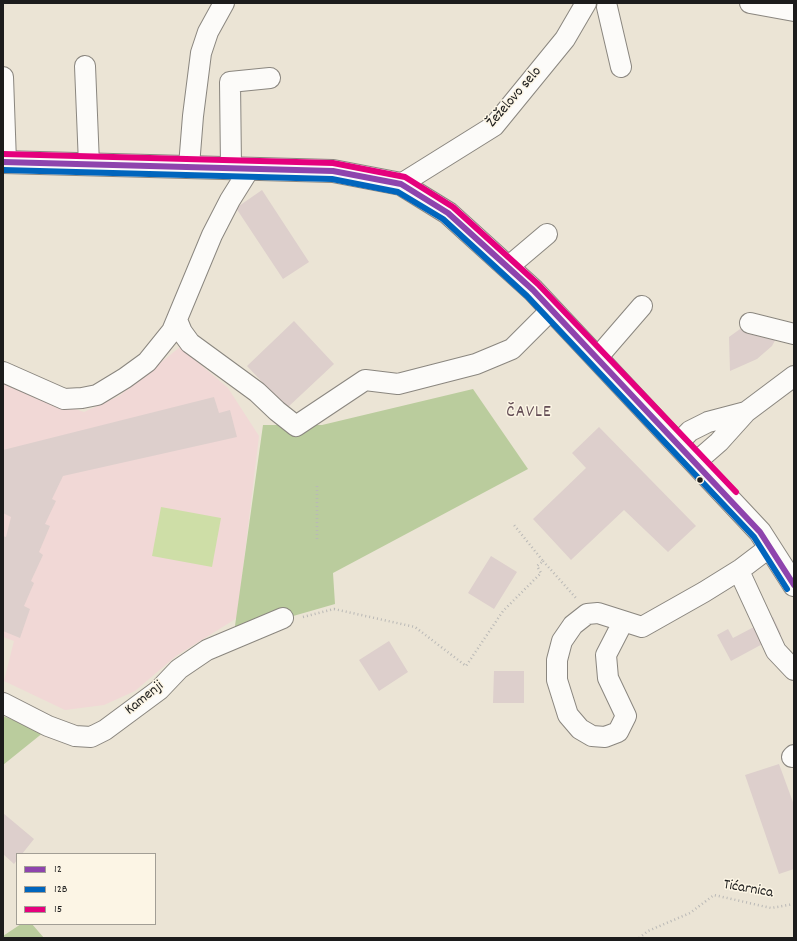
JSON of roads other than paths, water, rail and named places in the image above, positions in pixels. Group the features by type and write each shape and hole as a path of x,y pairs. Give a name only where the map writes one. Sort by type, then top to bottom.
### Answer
{"main road":[{"path":"5,162 241,167 333,171 401,184 448,213 551,310 696,462 760,532 794,585"}],"street":[{"path":"190,166 193,116 201,53 208,32 224,3"},
{"path":"750,3 794,11"},
{"path":"582,9 614,5 620,68"},
{"name":"Žeželovo selo","path":"401,184 494,126 565,39 582,9"},
{"path":"84,66 89,164"},
{"path":"3,78 5,162"},
{"path":"3,372 64,399 82,398 97,394 125,378 147,362 164,344 172,331 212,236 230,200 241,167 230,82 270,78"},
{"path":"508,268 547,234"},
{"path":"597,358 642,306"},
{"path":"177,320 190,343 257,392 296,426 365,380 398,384 476,364 512,349 551,310"},
{"path":"750,322 794,334"},
{"path":"696,462 719,442 746,412 794,376"},
{"path":"678,443 690,431 708,422 746,412"},
{"path":"623,622 606,655 608,678 626,716 618,732 605,737 592,736 580,728 568,715 557,680 557,660 562,641 574,626 587,614 598,613 642,627 738,571 770,547"},
{"path":"738,571 776,651 794,670"},
{"name":"Kamenji","path":"3,703 48,726 75,736 91,737 105,730 159,690 179,669 207,650 283,618"}],"district":[{"name":"ČAVLE","path":"529,414"}]}
